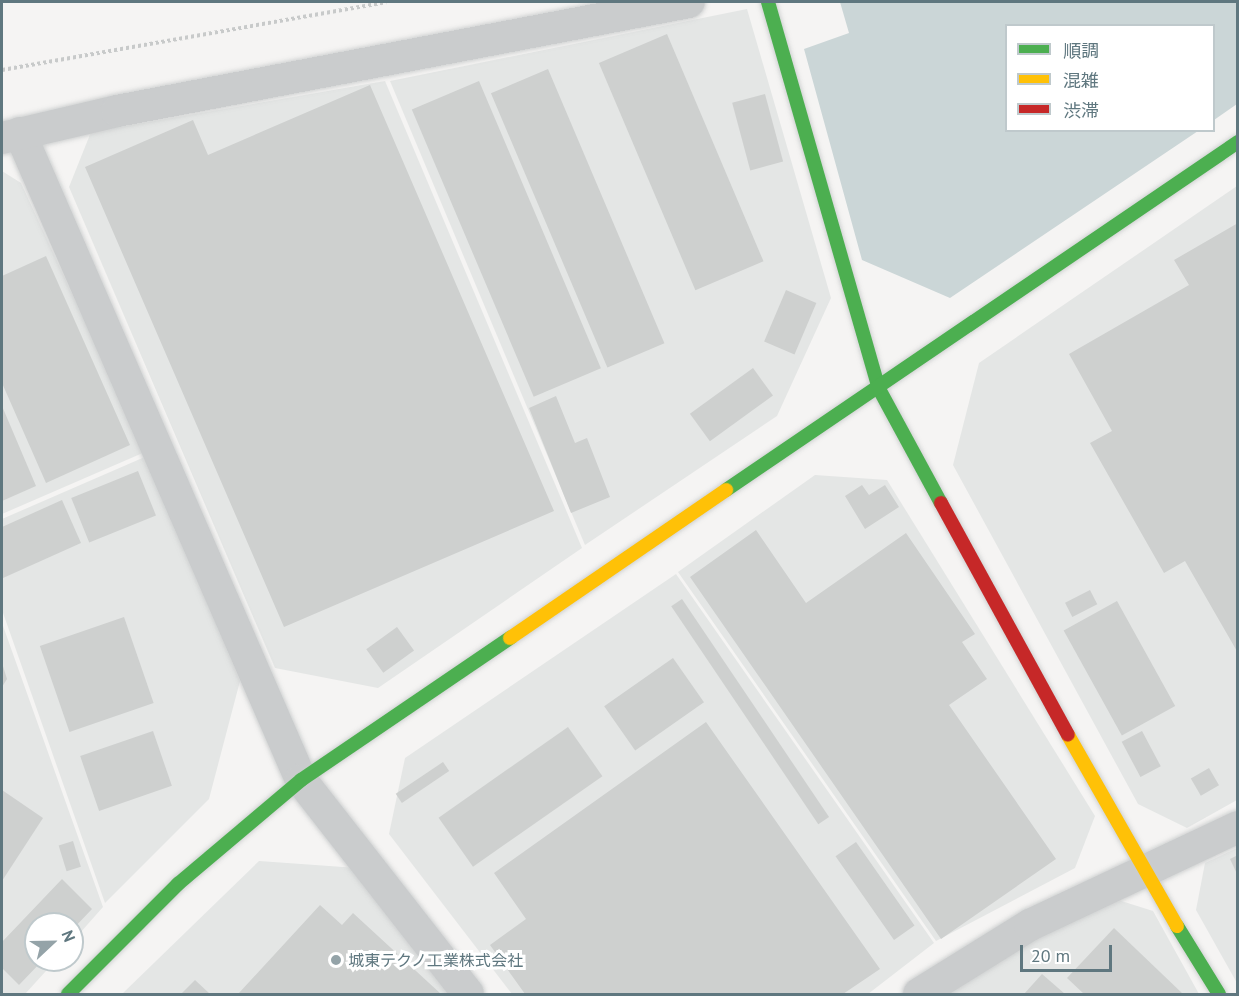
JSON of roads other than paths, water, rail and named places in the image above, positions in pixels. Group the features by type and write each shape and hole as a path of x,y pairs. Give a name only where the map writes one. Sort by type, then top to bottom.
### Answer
{"street":[{"path":"468,994 301,780 11,136 689,2"},
{"path":"768,2 879,389 1142,870 1219,994"},
{"path":"68,994 178,884 301,780 879,389 1238,142"},
{"path":"919,994 1030,925 1142,870 1238,827"}],"place":[{"name":"城東テクノ工業株式会社","path":"336,960"}]}
